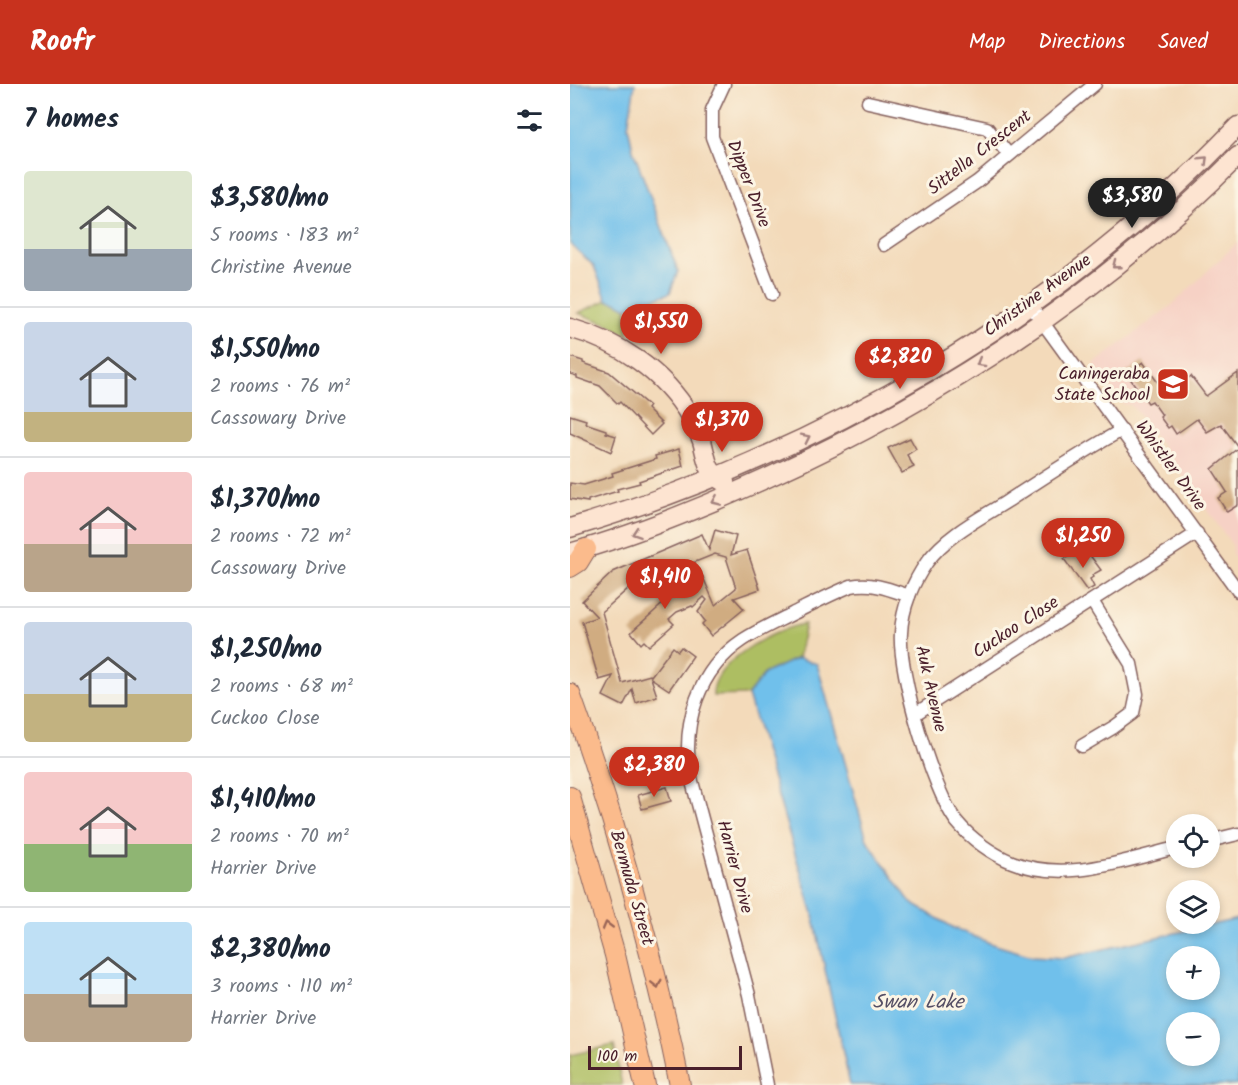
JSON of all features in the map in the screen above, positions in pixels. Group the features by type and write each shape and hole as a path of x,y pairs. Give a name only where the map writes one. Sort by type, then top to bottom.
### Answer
{"main road":[{"path":"570,567 578,562 578,551"},
{"name":"Bermuda Street","path":"570,694 598,775 635,899 680,1085"},
{"name":"Bermuda Street","path":"570,797 615,955 645,1085"}],"street":[{"name":"Dipper Drive","path":"724,84 712,111 712,137 772,294"},
{"name":"Sittella Crescent","path":"884,245 958,196 1095,84"},
{"path":"868,102 987,128 1009,155"},
{"name":"Christine Avenue","path":"570,528 623,512 725,474 832,425 927,373 1030,305 1124,233 1238,126"},
{"name":"Christine Avenue","path":"578,551 661,524 747,487 883,420 994,354 1135,250 1238,156"},
{"name":"Whistler Drive","path":"1030,305 1238,591"},
{"path":"570,328 615,346 644,365 663,382 683,406 702,441 706,462 725,474 727,483 747,487"},
{"path":"832,425 852,422 875,410 883,412 883,420"},
{"name":"Auk Avenue","path":"1122,430 955,535 938,550 927,562 909,597 902,620 901,649 904,673 915,714 943,799 957,823 994,854 1027,867 1059,872 1096,867 1166,850"},
{"name":"Cuckoo Close","path":"915,714 1197,533"},
{"name":"Harrier Drive","path":"767,1085 749,995 690,774 687,739 693,706 710,674 726,654 743,640 773,623 851,586 876,585 909,597"},
{"path":"1082,746 1133,713 1137,694 1131,664 1092,601"},
{"path":"1220,838 1238,834"}],"shaded area":[{"name":"Caningeraba State School","path":"1238,242 1238,563 1232,554 1233,546 1138,413 1131,405 1123,404 1094,364 1172,305"}],"green space":[{"path":"607,300 627,308 628,336 610,325 578,313"},
{"path":"805,624 798,658 765,673 748,695 713,696 715,683 722,671 734,659 778,632"},
{"path":"614,1045 622,1085 570,1085 570,1055"}],"water":[{"path":"570,84 635,84 628,126 633,150 678,271 670,293 627,308 607,300 594,266 570,244"},
{"name":"Swan Lake","path":"798,658 817,664 867,840 911,903 954,928 992,944 1032,956 1064,958 1171,934 1220,934 1220,923 1238,919 1238,1085 850,1085 813,914 748,695 765,673"}],"building":[{"path":"570,357 609,372 649,406 647,409 662,424 651,435 620,402 618,404 600,386 570,374"},
{"path":"1143,362 1164,391 1191,376 1206,396 1238,373 1238,447 1221,424 1207,432 1197,419 1176,434 1171,426 1168,428 1152,401 1148,403 1126,373"},
{"path":"570,415 586,420 585,423 616,436 611,452 570,433"},
{"path":"910,438 916,449 907,455 914,467 902,473 888,448"},
{"path":"1238,448 1238,505 1227,512 1218,498 1227,492 1212,469"},
{"path":"679,449 683,466 639,481 640,483 617,489 618,491 588,500 588,502 570,499 570,483 584,485 613,476 612,473"},
{"path":"715,530 736,536 731,555 747,550 760,589 734,598 744,609 711,636 702,624 705,621 698,612 707,600 704,597 693,607 677,612 669,619 674,624 649,646 644,641 641,644 631,632 667,600 664,594 703,577 715,605 736,588 726,557 715,554 628,589 602,612 622,683 651,676 673,647 678,651 681,647 693,656 669,690 651,678 657,696 636,703 632,689 623,706 603,696 613,676 599,680 582,622 597,617 582,601 613,572 702,534 709,550"},
{"path":"1076,552 1081,558 1089,554 1101,570 1092,575 1090,579 1094,587 1087,591 1064,559"},
{"path":"667,787 671,801 642,809 638,795"}],"place":[{"name":"Caningeraba State School","path":"1173,384"}]}
